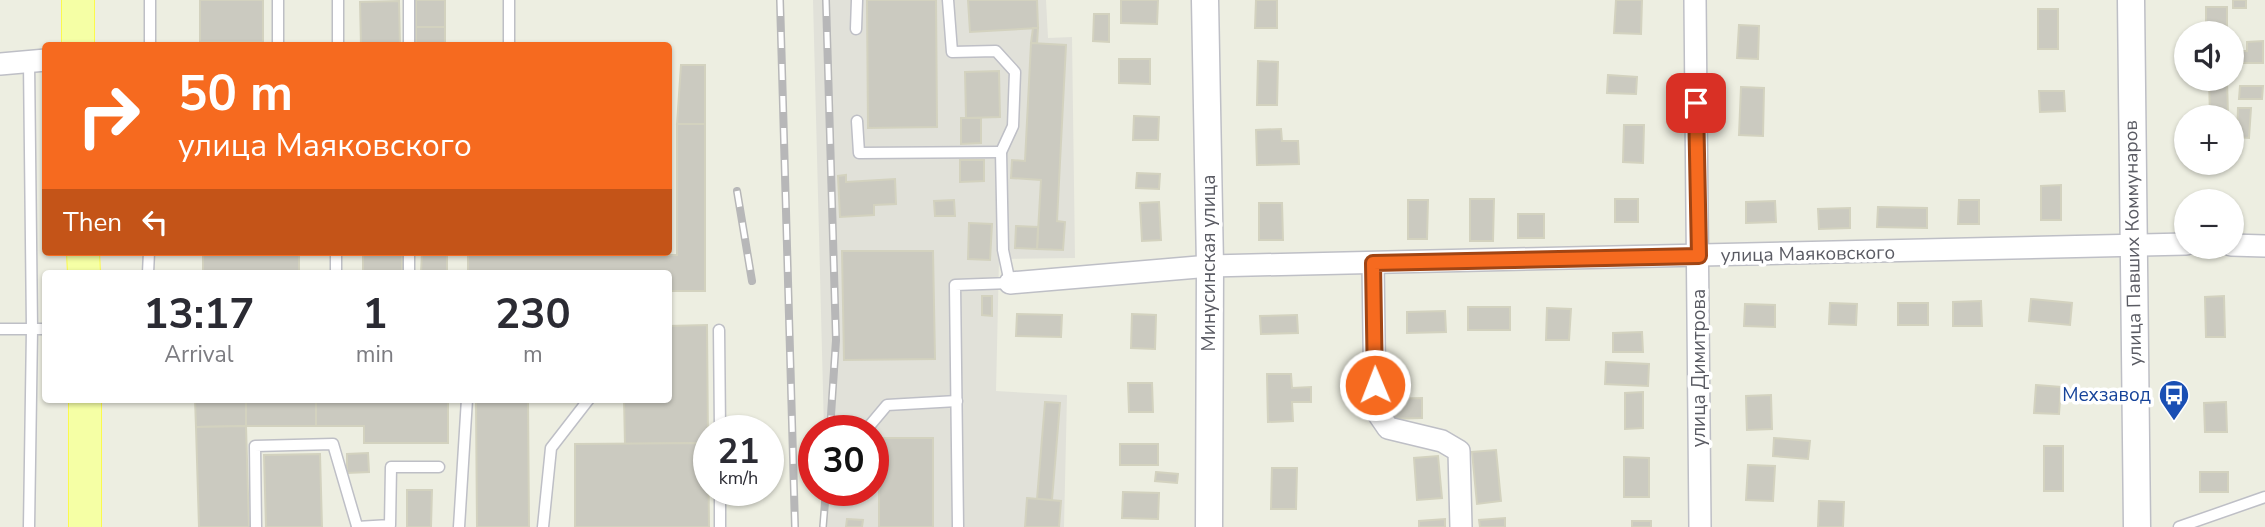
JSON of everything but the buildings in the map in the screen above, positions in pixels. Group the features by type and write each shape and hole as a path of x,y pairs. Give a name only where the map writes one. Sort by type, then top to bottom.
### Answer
{"main road":[{"path":"78,0 78,42"},
{"path":"85,403 85,527"}],"street":[{"name":"Минусинская улица","path":"1205,0 1210,266 1209,527"},
{"name":"улица Димитрова","path":"1695,0 1700,527"},
{"name":"улица Павших Коммунаров","path":"2131,0 2137,527"},
{"path":"0,64 37,61"},
{"name":"улица Маяковского","path":"1010,282 1210,266 2174,245"},
{"path":"2244,245 2265,246"},
{"path":"1373,263 1375,409 1388,428 1442,441 1459,451 1461,527"}],"lane":[{"path":"150,0 150,42"},
{"path":"278,0 278,42"},
{"path":"338,0 338,42"},
{"path":"409,0 409,42"},
{"path":"509,0 509,42"},
{"path":"856,29 857,0"},
{"path":"948,0 952,52 996,51 1015,72 1013,125 1001,152 1003,250 1010,282 955,285 958,527"},
{"path":"29,527 37,61"},
{"path":"857,121 859,153 1001,152"},
{"path":"0,329 42,329"},
{"path":"719,330 720,415"},
{"path":"879,415 887,405 957,401"},
{"path":"459,527 467,403"},
{"path":"543,527 551,448 586,403"},
{"path":"257,527 255,446 333,444 357,526 390,525 391,467 439,467"},
{"path":"2179,527 2265,497"},
{"path":"720,506 720,527"}],"shaded area":[{"path":"813,0 1046,0 1048,38 1072,37 1075,258 999,259 996,391 1067,395 1064,527 822,527 823,506 889,506 889,415 824,415"}],"railway":[{"path":"780,0 795,527"},
{"path":"826,0 836,340 831,415"},
{"path":"737,191 752,281"},
{"path":"823,527 825,506"}],"place":[{"name":"Мехзавод","path":"2174,422"}],"route":[{"path":"1375,385 1373,263 1699,256 1696,103"}]}
